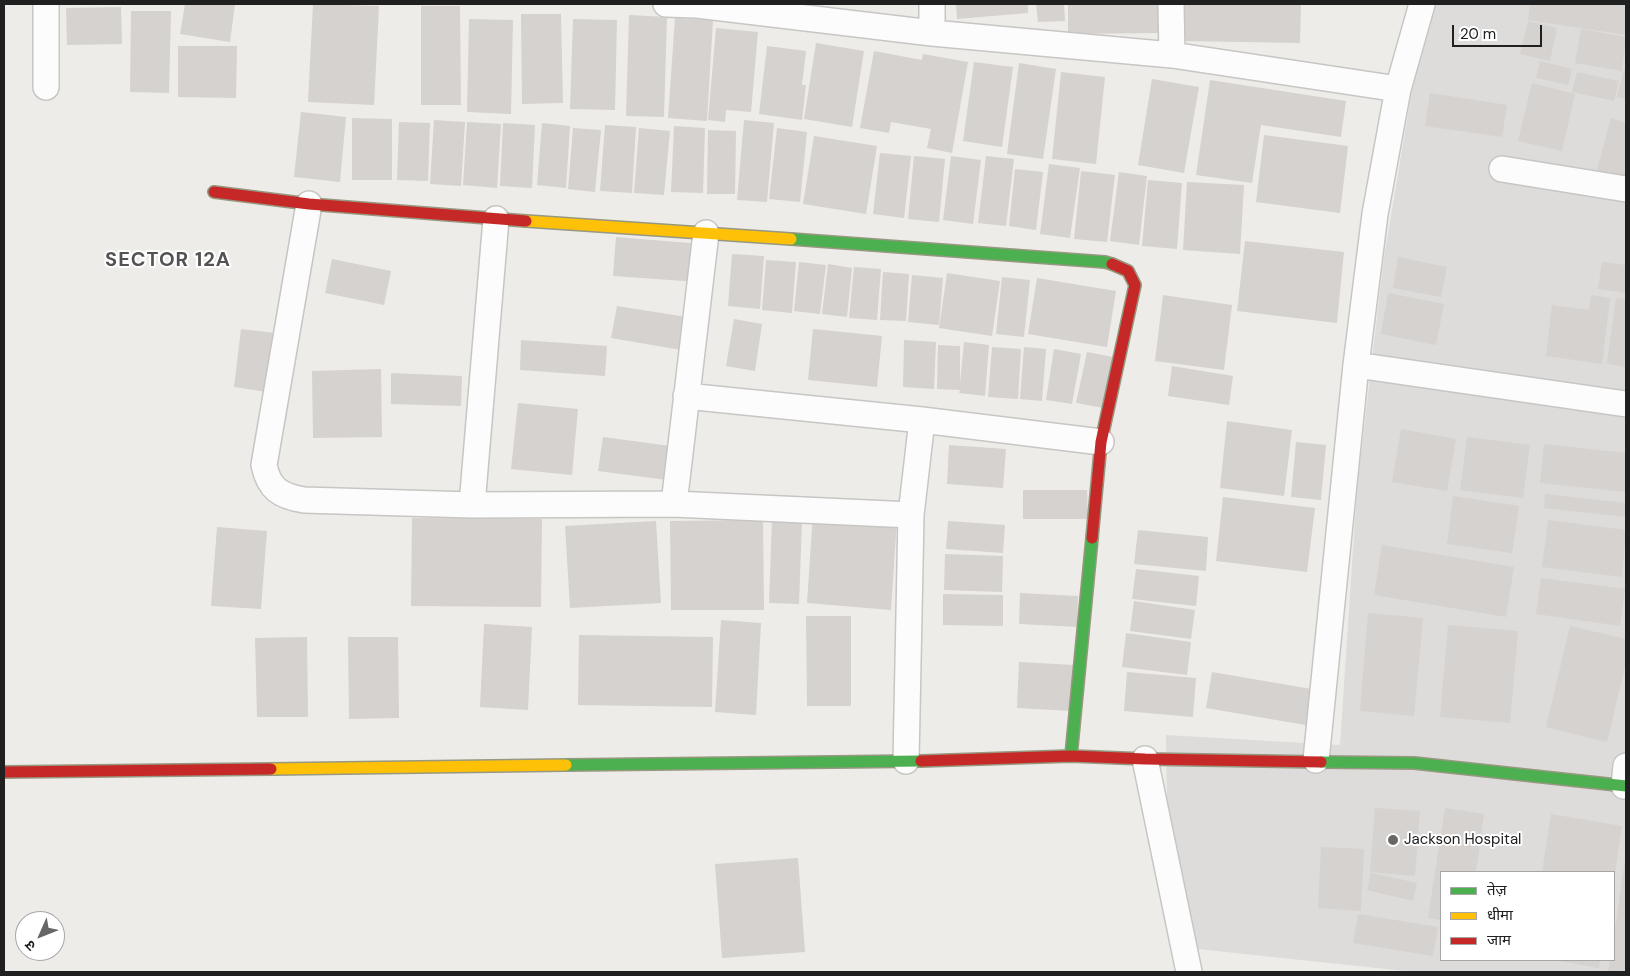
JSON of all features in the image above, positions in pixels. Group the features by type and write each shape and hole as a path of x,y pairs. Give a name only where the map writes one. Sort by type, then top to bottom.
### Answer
{"street":[{"path":"46,4 46,87"},
{"path":"666,4 698,4 932,34 1172,55 1398,89"},
{"path":"932,4 932,34"},
{"path":"1171,4 1172,55"},
{"path":"1316,760 1356,365 1375,214 1398,89 1422,4"},
{"path":"1502,169 1626,189"},
{"path":"214,192 309,204 1105,262 1123,267 1133,277 1135,285 1101,442 1071,756"},
{"path":"309,204 264,465 267,479 276,489 289,498 472,505 674,504 912,515"},
{"path":"472,505 496,219"},
{"path":"674,504 706,232"},
{"path":"1356,365 1626,404"},
{"path":"686,396 922,420 1101,442"},
{"path":"906,761 912,515 922,420"},
{"path":"4,772 906,761 1071,756 1414,763 1626,779"},
{"path":"1145,759 1189,972"}],"shaded area":[{"path":"1434,4 1626,4 1626,972 1414,972 1169,946 1166,735 1340,745 1357,489 1384,257 1415,73"}],"building":[{"path":"185,4 235,4 230,42 180,34"},
{"path":"313,4 379,6 374,105 308,102"},
{"path":"956,4 1028,4 1028,13 957,19"},
{"path":"1036,4 1064,4 1065,21 1038,22"},
{"path":"1068,4 1160,4 1160,33 1068,34"},
{"path":"1185,4 1301,4 1300,43 1184,41"},
{"path":"1530,4 1626,4 1626,35 1528,20"},
{"path":"421,6 460,6 461,105 421,105"},
{"path":"121,7 122,44 67,45 66,8"},
{"path":"131,11 171,11 169,93 130,92"},
{"path":"521,14 561,14 563,103 522,104"},
{"path":"629,15 667,17 664,117 626,116"},
{"path":"675,18 713,20 707,121 668,118"},
{"path":"469,19 513,20 511,114 467,112"},
{"path":"573,19 617,20 615,110 570,109"},
{"path":"1528,21 1557,28 1550,61 1520,54"},
{"path":"716,28 758,32 751,112 726,110 725,122 708,120"},
{"path":"1581,29 1626,37 1622,71 1575,63"},
{"path":"816,43 864,51 852,127 804,119"},
{"path":"178,46 237,46 236,98 178,97"},
{"path":"767,46 806,51 802,85 806,85 802,120 759,114"},
{"path":"874,51 922,60 923,54 968,62 952,153 927,148 931,129 891,122 889,133 860,128"},
{"path":"1540,61 1572,69 1568,85 1536,78"},
{"path":"974,62 1013,67 1002,147 963,141"},
{"path":"1019,63 1056,69 1043,159 1007,154"},
{"path":"1624,70 1626,71 1626,99 1617,97"},
{"path":"1061,72 1105,77 1096,164 1052,159"},
{"path":"1577,72 1619,81 1614,101 1572,92"},
{"path":"1152,79 1199,87 1184,173 1138,165"},
{"path":"1210,80 1346,101 1341,137 1261,125 1252,183 1196,175"},
{"path":"1532,83 1575,94 1562,151 1518,141"},
{"path":"1430,93 1507,105 1502,137 1425,126"},
{"path":"301,112 346,117 340,182 294,177"},
{"path":"352,118 392,119 392,180 352,180"},
{"path":"1611,118 1626,123 1626,178 1597,170"},
{"path":"434,120 465,122 461,186 430,184"},
{"path":"744,120 774,123 767,202 737,200"},
{"path":"399,122 430,123 428,181 397,180"},
{"path":"467,122 501,124 497,188 463,185"},
{"path":"503,123 535,125 532,188 500,186"},
{"path":"542,123 570,126 566,188 537,185"},
{"path":"605,125 636,127 632,193 600,191"},
{"path":"674,126 705,128 703,193 671,192"},
{"path":"573,128 601,130 595,192 568,189"},
{"path":"639,128 670,131 664,195 634,193"},
{"path":"777,128 807,132 800,202 769,199"},
{"path":"708,130 736,131 735,194 707,194"},
{"path":"1264,135 1348,146 1340,213 1256,202"},
{"path":"814,136 877,146 866,214 803,204"},
{"path":"880,153 911,156 904,218 873,214"},
{"path":"914,156 945,159 939,222 908,219"},
{"path":"951,156 981,160 973,224 943,220"},
{"path":"986,156 1014,159 1006,226 978,223"},
{"path":"1049,164 1080,168 1070,238 1040,234"},
{"path":"1015,169 1043,172 1036,230 1009,226"},
{"path":"1081,171 1115,175 1107,242 1074,239"},
{"path":"1119,172 1147,176 1139,245 1110,241"},
{"path":"1148,180 1182,183 1177,249 1142,246"},
{"path":"1187,182 1244,185 1240,254 1183,250"},
{"path":"616,237 702,244 698,282 613,276"},
{"path":"1245,241 1344,252 1337,323 1237,311"},
{"path":"732,254 764,256 760,309 728,306"},
{"path":"1398,257 1447,267 1441,297 1393,288"},
{"path":"332,259 391,271 384,305 325,293"},
{"path":"766,260 796,262 792,313 762,310"},
{"path":"799,262 826,265 820,314 794,311"},
{"path":"1602,262 1626,265 1626,293 1598,289"},
{"path":"828,264 852,268 847,317 822,314"},
{"path":"854,267 881,269 877,320 849,318"},
{"path":"883,272 909,274 906,321 880,320"},
{"path":"947,273 1000,281 992,336 939,328"},
{"path":"912,275 943,278 939,325 908,322"},
{"path":"1002,277 1030,280 1024,337 996,334"},
{"path":"1037,278 1116,291 1107,347 1028,334"},
{"path":"1388,293 1444,304 1436,345 1381,334"},
{"path":"1163,295 1232,305 1224,370 1155,361"},
{"path":"1591,295 1610,298 1602,364 1546,356 1552,305 1589,310"},
{"path":"1616,298 1626,299 1626,367 1607,364"},
{"path":"617,306 693,318 687,351 611,338"},
{"path":"734,319 762,324 755,371 726,366"},
{"path":"241,329 275,333 267,392 234,387"},
{"path":"813,329 882,336 877,387 808,380"},
{"path":"521,340 607,346 605,376 520,370"},
{"path":"904,340 936,342 934,389 903,387"},
{"path":"964,342 989,345 985,396 959,393 960,390 937,389 938,345 960,346 960,384"},
{"path":"992,347 1021,349 1018,399 988,397"},
{"path":"1024,347 1046,349 1042,401 1020,399"},
{"path":"1054,349 1081,354 1072,404 1046,400"},
{"path":"1087,352 1113,357 1103,408 1076,403"},
{"path":"1172,366 1233,376 1229,405 1168,396"},
{"path":"381,369 382,437 313,438 312,371"},
{"path":"391,373 462,376 461,406 391,404"},
{"path":"518,403 578,409 572,475 511,469"},
{"path":"1227,421 1292,430 1284,496 1220,488"},
{"path":"1401,429 1456,439 1447,491 1392,482"},
{"path":"603,437 671,446 667,480 598,471"},
{"path":"1467,437 1530,445 1523,498 1460,490"},
{"path":"1296,442 1326,445 1321,500 1291,497"},
{"path":"1544,444 1626,453 1626,492 1540,483"},
{"path":"949,445 1006,449 1003,488 947,484"},
{"path":"1023,490 1087,490 1088,519 1023,519"},
{"path":"1545,494 1626,503 1626,517 1544,508"},
{"path":"1453,496 1519,506 1512,553 1447,544"},
{"path":"1223,497 1315,508 1307,572 1216,561"},
{"path":"813,513 897,520 891,610 807,603"},
{"path":"412,518 542,519 541,607 411,606"},
{"path":"763,520 764,610 671,610 670,521"},
{"path":"772,520 802,522 799,604 769,603"},
{"path":"1548,520 1626,530 1622,577 1542,567"},
{"path":"656,521 661,603 570,608 565,526"},
{"path":"948,521 1005,525 1003,553 946,549"},
{"path":"217,527 267,531 261,609 211,606"},
{"path":"1138,530 1208,537 1206,571 1134,564"},
{"path":"1382,545 1514,567 1506,617 1374,595"},
{"path":"945,554 1003,556 1002,592 944,590"},
{"path":"1136,569 1199,576 1196,606 1132,599"},
{"path":"1541,578 1625,589 1620,626 1536,614"},
{"path":"1020,593 1078,596 1077,627 1019,624"},
{"path":"943,594 1003,595 1003,626 943,625"},
{"path":"1134,601 1195,610 1191,639 1130,631"},
{"path":"1368,613 1423,618 1414,716 1360,711"},
{"path":"806,616 851,616 851,706 807,706"},
{"path":"721,620 761,623 756,715 715,712"},
{"path":"484,624 532,627 528,710 480,707"},
{"path":"1448,625 1518,631 1510,723 1440,717"},
{"path":"1570,626 1626,639 1626,663 1607,742 1546,727"},
{"path":"1126,633 1191,642 1187,675 1122,667"},
{"path":"579,635 713,637 712,707 578,705"},
{"path":"307,637 308,717 257,717 255,638"},
{"path":"348,637 398,637 399,718 349,719"},
{"path":"1019,662 1075,665 1073,711 1017,708"},
{"path":"1127,672 1196,678 1193,717 1124,711"},
{"path":"1212,672 1323,691 1317,727 1206,708"},
{"path":"1375,808 1420,811 1415,876 1370,872"},
{"path":"1445,808 1484,814 1476,871 1440,871 1440,920 1428,918"},
{"path":"1551,814 1622,826 1615,872 1542,871"},
{"path":"1321,847 1364,849 1361,911 1318,908"},
{"path":"798,858 805,952 722,958 715,864"},
{"path":"1625,860 1626,972 1608,972 1610,961 1615,961 1615,928"},
{"path":"1371,873 1417,883 1413,901 1367,890"},
{"path":"1358,914 1438,927 1433,956 1353,943"},
{"path":"1560,961 1600,961 1599,968"}],"traffic: fast":[{"path":"791,239 1112,264"},
{"path":"1071,756 1092,538"},
{"path":"566,765 921,761"},
{"path":"1321,762 1414,763 1626,786"}],"traffic: slow":[{"path":"526,221 791,239"},
{"path":"271,769 566,765"}],"traffic: jam":[{"path":"214,192 309,204 526,221"},
{"path":"1092,538 1101,442 1135,285 1128,271 1112,264"},
{"path":"921,761 1071,756 1321,762"},
{"path":"4,772 271,769"}],"place":[{"name":"Jackson Hospital","path":"1393,840"}],"district":[{"name":"SECTOR 12A","path":"168,261"}]}
